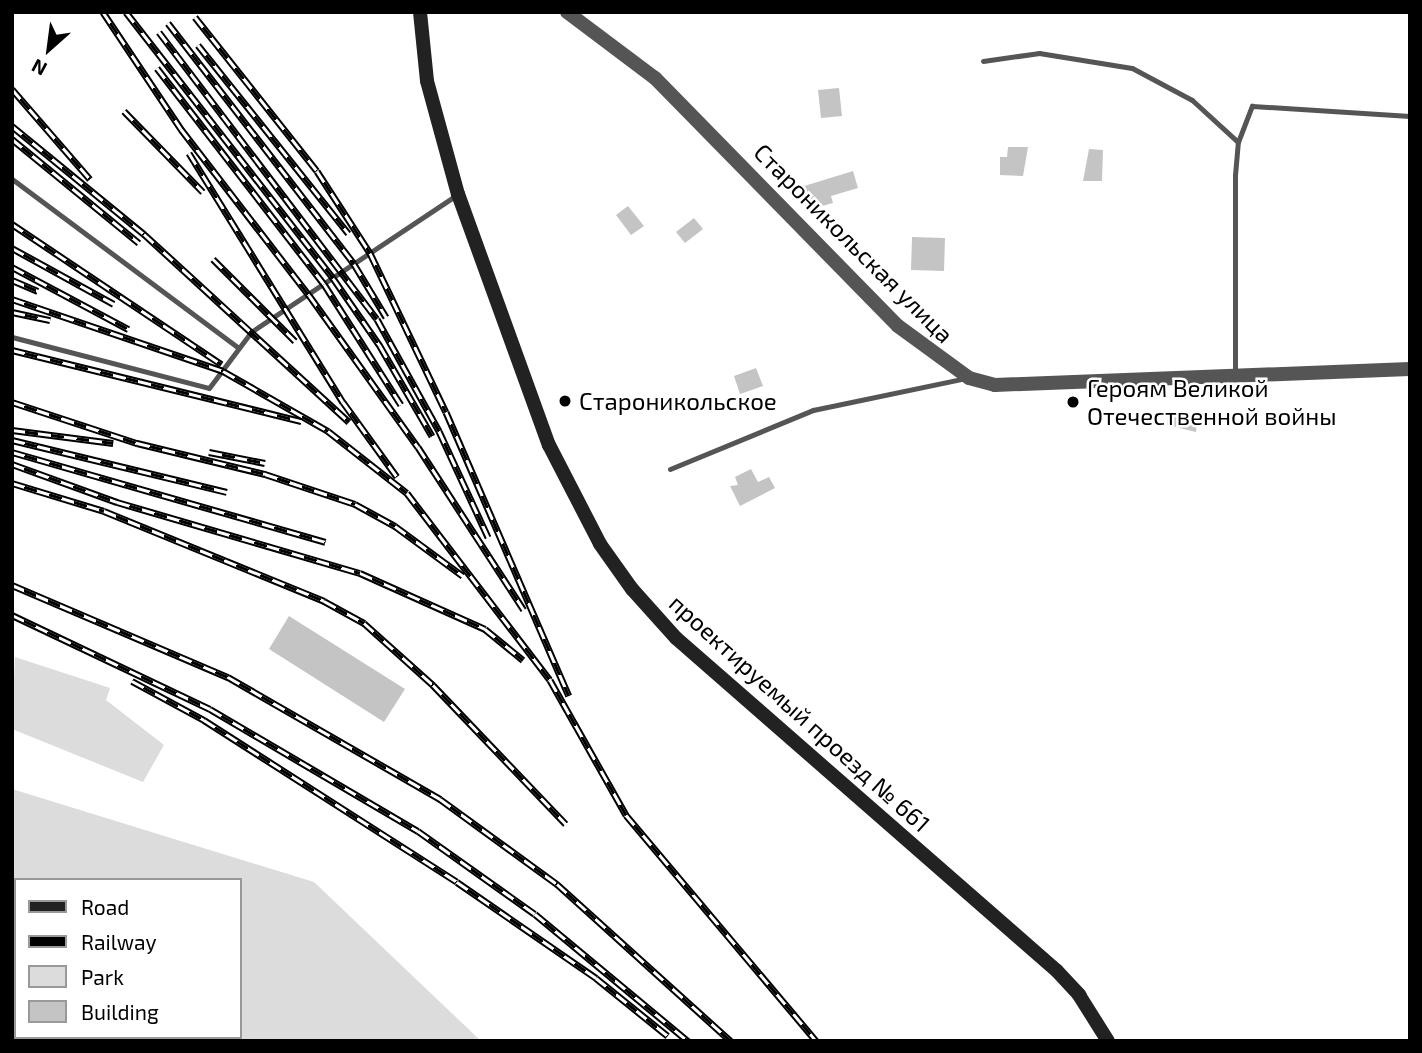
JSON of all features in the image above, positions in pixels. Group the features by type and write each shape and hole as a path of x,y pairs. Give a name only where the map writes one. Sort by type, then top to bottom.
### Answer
{"main road":[{"name":"проектируемый проезд № 661","path":"420,12 427,81 458,194 550,445 588,525 632,590 729,686 1057,971 1079,995 1108,1041"}],"street":[{"name":"Староникольская улица","path":"568,12 655,78 898,326 969,378 995,385 1410,369"}],"lane":[{"path":"983,61 1039,53 1132,68 1192,100 1238,142"},
{"path":"1235,376 1238,142 1252,106 1410,116"},
{"path":"12,179 237,347"},
{"path":"12,337 209,388 237,347 251,332 458,194"},
{"path":"670,469 813,410 969,378"}],"green space":[{"path":"15,657 110,688 106,700 164,745 143,782 12,729"},
{"path":"12,789 314,882 481,1041 12,1041"}],"building":[{"path":"839,88 842,116 821,118 818,90"},
{"path":"1008,147 1028,147 1023,176 1000,175 1000,157 1007,157"},
{"path":"1089,149 1103,150 1102,181 1083,181"},
{"path":"853,171 858,188 831,196 833,203 808,210 801,187"},
{"path":"628,206 644,226 631,235 616,215"},
{"path":"694,218 703,229 685,243 676,232"},
{"path":"912,237 945,238 944,271 911,270"},
{"path":"756,368 763,386 740,394 734,376"},
{"path":"1168,413 1198,416 1196,432 1167,425"},
{"path":"751,469 758,482 769,477 775,488 740,506 730,486 738,485 735,477"},
{"path":"289,616 405,689 384,722 269,649"}],"railway":[{"path":"103,12 181,129 309,295 418,447 524,610"},
{"path":"126,12 333,278 380,346 432,436"},
{"path":"195,17 317,171 370,253 446,412 569,696"},
{"path":"168,23 354,264 386,317"},
{"path":"159,32 377,319 439,431 488,537"},
{"path":"198,45 348,233"},
{"path":"157,68 324,284 401,405"},
{"path":"12,89 90,179"},
{"path":"124,111 203,192"},
{"path":"12,126 144,234 349,422"},
{"path":"12,139 139,243"},
{"path":"189,153 343,402 397,477"},
{"path":"12,224 221,364"},
{"path":"12,248 114,304"},
{"path":"213,259 295,341"},
{"path":"12,267 128,329"},
{"path":"12,280 38,291"},
{"path":"12,299 223,371 328,431 407,493 550,680 626,815 816,1041"},
{"path":"12,312 50,320"},
{"path":"12,350 301,421"},
{"path":"12,402 137,443 265,474 355,504 395,526 463,576"},
{"path":"12,430 113,443"},
{"path":"12,440 227,492"},
{"path":"12,452 325,542"},
{"path":"209,452 265,463"},
{"path":"12,464 117,502 360,573 485,629 523,660"},
{"path":"12,483 104,511 324,601 364,623 433,685 566,824"},
{"path":"12,585 228,677 440,799 557,884 731,1041"},
{"path":"12,615 210,709 418,831 535,914 688,1041"},
{"path":"132,681 204,720 457,882 596,978 668,1036"}],"place":[{"name":"Староникольское","path":"565,401"},
{"name":"Героям Великой Отечественной войны","path":"1073,402"}]}
